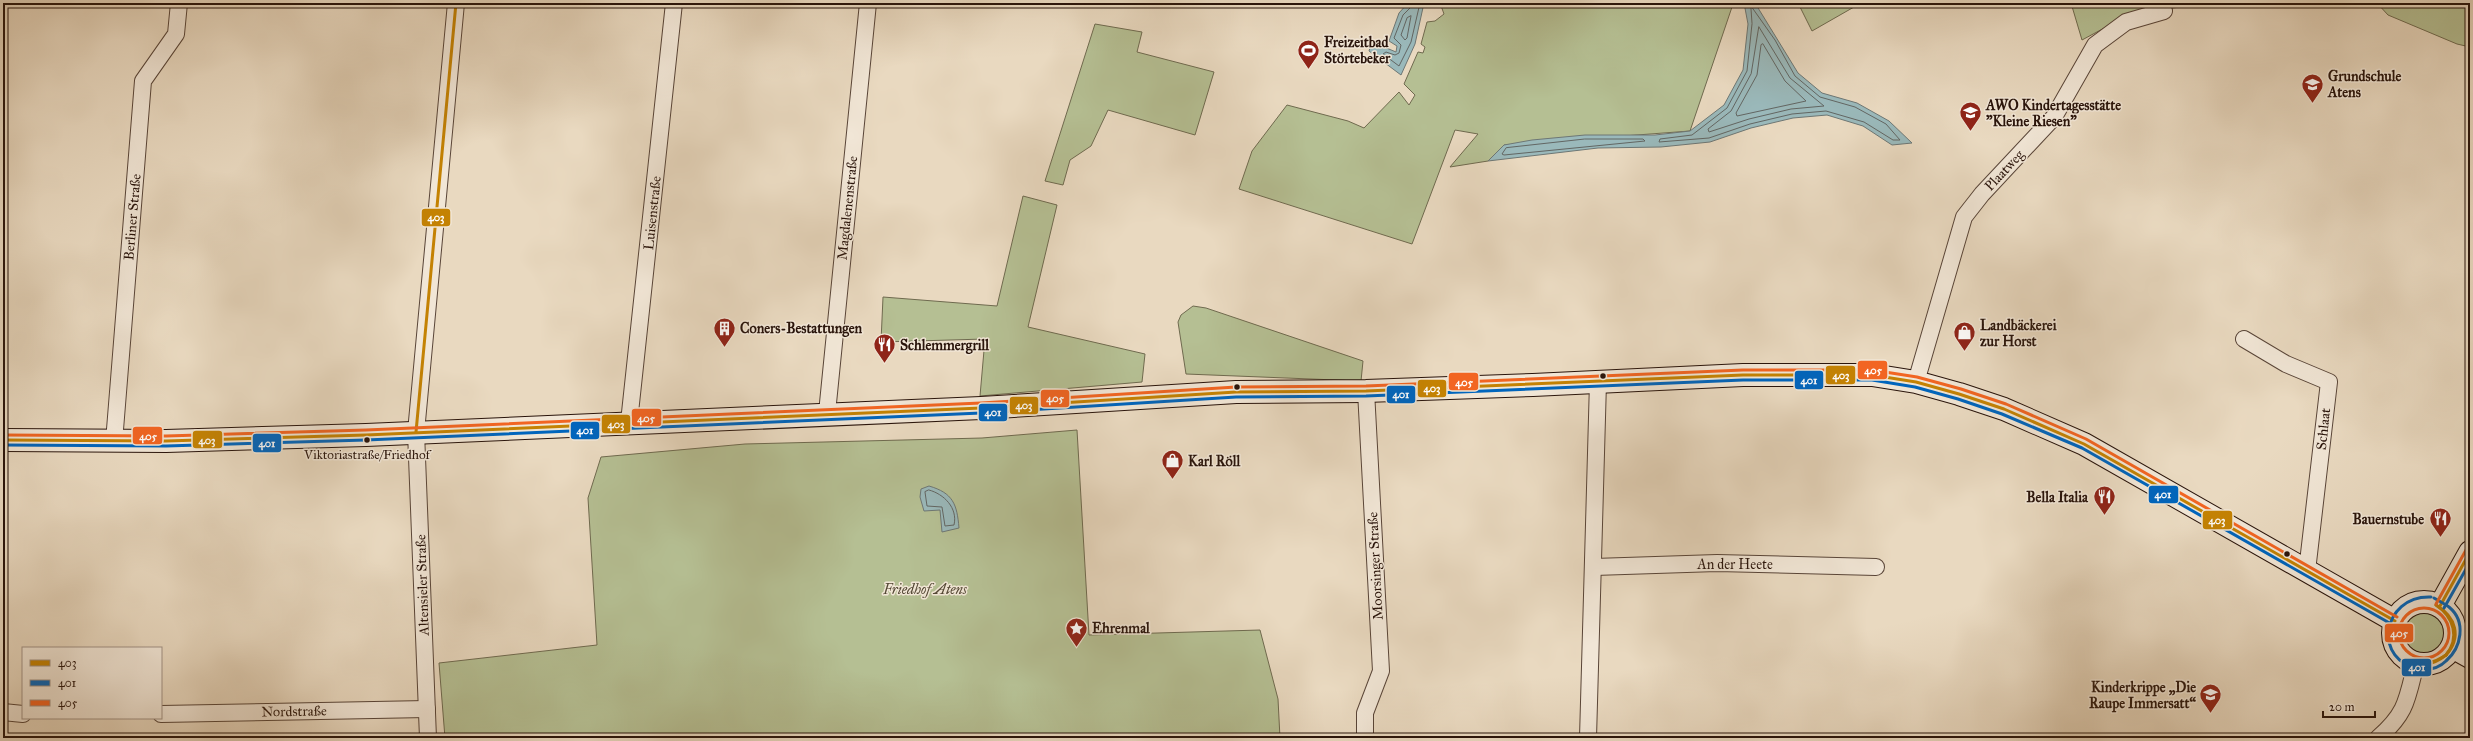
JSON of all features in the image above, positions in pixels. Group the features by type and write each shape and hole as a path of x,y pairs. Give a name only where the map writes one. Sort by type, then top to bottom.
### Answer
{"street":[{"name":"Berliner Straße","path":"114,442 143,81 176,34 179,3"},
{"name":"Altensieler Straße","path":"428,738 416,432 456,3"},
{"name":"Luisenstraße","path":"629,422 674,3"},
{"name":"Magdalenenstraße","path":"827,413 868,3"},
{"name":"Plaatweg","path":"1916,382 1964,217 1982,194 2054,118 2095,45 2126,22 2164,12"},
{"name":"Schlaat","path":"2244,339 2286,364 2329,382 2307,571"},
{"path":"3,440 114,442 416,432 827,413 980,408 1236,392 1366,391 1743,375 1872,374 1916,382 2004,409 2084,444 2395,621"},
{"path":"1588,738 1598,382"},
{"name":"Moorsinger Straße","path":"1365,738 1364,714 1381,671 1366,391"},
{"path":"2440,606 2470,552"},
{"name":"An der Heete","path":"1594,567 1717,563 1876,567"},
{"path":"2431,602 2440,606 2449,614 2454,624 2455,636 2461,652 2446,656 2437,662 2426,664 2416,663 2403,657 2395,645 2392,631 2395,621 2403,609 2411,604 2431,602"},
{"path":"2378,738 2390,728 2406,707 2416,663"},
{"name":"Nordstraße","path":"162,714 427,709"},
{"path":"3,712 22,714"}],"green space":[{"path":"1440,3 1730,3 1732,7 1690,131 1504,145 1488,161 1450,167 1478,134 1455,130 1412,244 1239,189 1252,151 1287,105 1348,121 1364,128 1399,92 1409,105 1415,95 1404,84 1418,52 1423,53 1425,47 1421,44 1427,22 1435,21 1444,14"},
{"path":"1798,3 1861,3 1812,31"},
{"path":"2071,3 2219,3 2134,12 2082,40"},
{"path":"2377,3 2470,3 2470,47 2457,44 2388,15"},
{"path":"1095,24 1142,32 1137,52 1214,72 1195,135 1108,110 1091,146 1070,160 1063,185 1045,181"},
{"path":"1023,196 1057,205 1028,327 1145,354 1142,382 980,396 985,339 881,342 883,297 997,306"},
{"path":"1193,306 1206,308 1363,361 1361,381 1186,374 1178,322 1181,315"},
{"name":"Friedhof Atens","path":"1077,430 1089,635 1260,630 1278,699 1280,738 445,738 439,663 597,645 588,498 601,457 745,444 982,438"},
{"path":"2428,613 2435,616 2441,622 2444,633 2443,641 2435,650 2428,653 2420,653 2413,650 2405,641 2404,629 2407,622 2416,614"}],"water":[{"path":"1408,3 1424,3 1415,44 1401,75 1369,51 1372,42 1396,52 1397,46 1389,41 1399,13"},
{"path":"1744,3 1755,3 1798,73 1822,93 1857,103 1889,121 1912,143 1892,145 1863,126 1827,115 1793,118 1751,128 1710,142 1661,147 1598,148 1488,161 1504,145 1532,140 1585,135 1655,135 1690,131 1724,105 1743,70 1748,24"},
{"path":"929,486 944,492 949,496 957,512 959,528 942,532 940,510 924,511 920,497 921,489"}],"transit line":[{"name":"403","path":"416,432 456,3"},
{"name":"405","path":"3,435 166,436 366,430 981,403 1236,387 1366,386 1743,370 1872,370 1917,377 1961,389 2006,404 2086,439 2397,617"},
{"name":"403","path":"3,440 166,441 366,435 981,408 1236,392 1366,391 1743,375 1872,375 1916,382 1959,394 2004,409 2084,444 2395,621"},
{"name":"401","path":"3,445 166,446 366,440 981,413 1236,397 1366,396 1743,380 1872,380 1915,387 1958,399 2002,414 2082,448 2393,625"},
{"name":"405","path":"2436,604 2466,550"},
{"name":"403","path":"2440,606 2470,552"},
{"name":"401","path":"2444,608 2470,562"},
{"name":"401","path":"2431,597 2414,599 2401,607 2393,617 2389,630 2389,643 2395,655 2405,664 2421,669 2434,668 2443,663 2451,656 2460,635 2460,627 2455,613 2449,607 2434,598"},
{"name":"403","path":"2436,605 2448,615 2454,628 2454,641 2446,655"},
{"name":"403","path":"2436,605 2447,615 2453,628 2453,642 2446,655"},
{"name":"405","path":"2419,608 2429,608 2442,615 2449,628 2449,633 2449,638 2442,651 2429,658 2419,658 2410,654 2403,647 2399,638 2399,628 2403,619 2410,612 2419,608"},
{"name":"403","path":"2412,661 2422,663 2430,662 2438,660 2446,655"},
{"name":"403","path":"2412,661 2421,664 2430,664 2446,655"}],"place":[{"name":"Freizeitbad Störtebeker","path":"1308,70"},
{"name":"Grundschule Atens","path":"2312,104"},
{"name":"AWO Kindertagesstätte \"Kleine Riesen\"","path":"1970,132"},
{"name":"Coners-Bestattungen","path":"725,348"},
{"name":"Landbäckerei zur Horst","path":"1964,352"},
{"name":"Schlemmergrill","path":"885,364"},
{"name":"Viktoriastraße/Friedhof","path":"367,440"},
{"name":"Karl Röll","path":"1172,480"},
{"name":"Bella Italia","path":"2104,516"},
{"name":"Bauernstube","path":"2440,538"},
{"name":"Ehrenmal","path":"1076,648"},
{"name":"Kinderkrippe „Die Raupe Immersatt“","path":"2211,714"}]}
